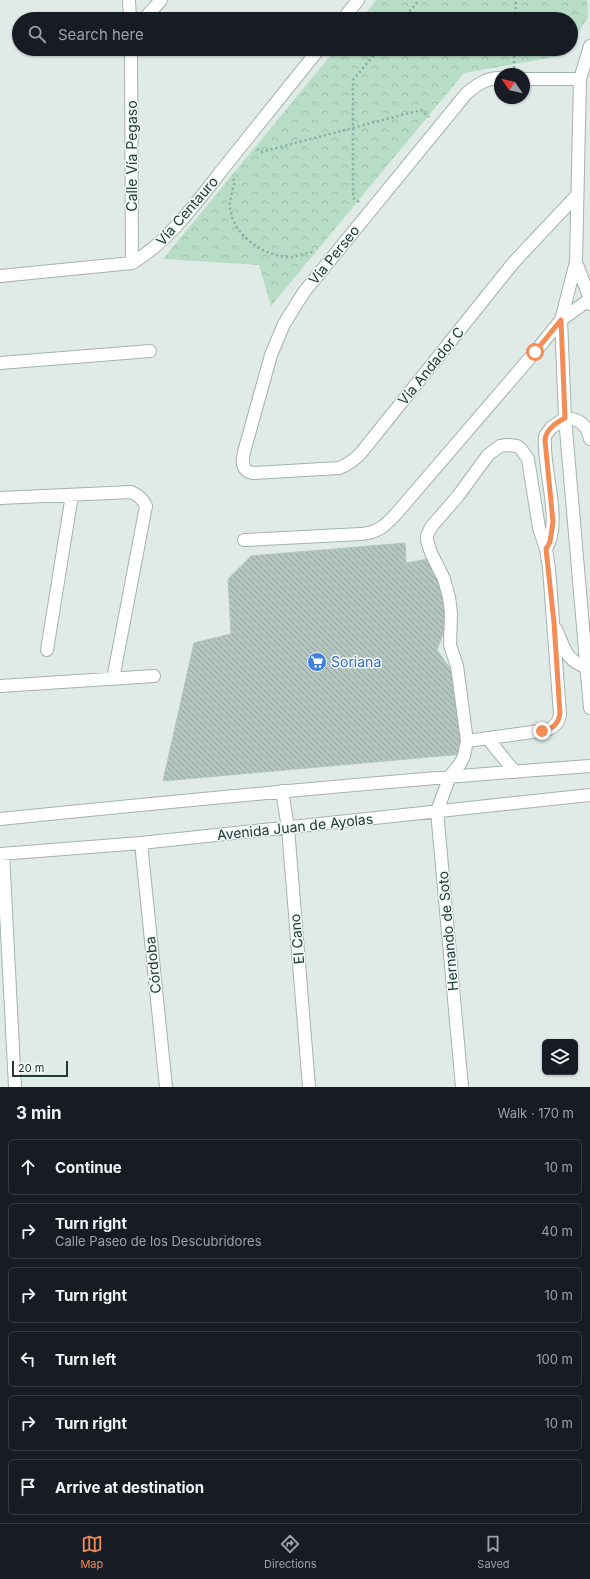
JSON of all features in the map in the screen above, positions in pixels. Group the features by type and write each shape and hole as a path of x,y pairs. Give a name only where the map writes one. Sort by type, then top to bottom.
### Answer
{"street":[{"path":"129,0 130,12"},
{"path":"150,12 161,0"},
{"path":"349,12 358,0"},
{"path":"590,46 580,79 576,262 561,320 565,418 590,708"},
{"name":"Calle Vía Pegaso","path":"131,56 132,263"},
{"name":"Vía Centauro","path":"0,276 132,263 147,254 160,243 222,170 313,56"},
{"name":"Vía Perseo","path":"253,474 248,472 243,467 244,452 271,355 284,324 304,292 473,87 487,80 494,79"},
{"path":"530,79 580,79"},
{"name":"Vía Andador C","path":"253,474 339,468 349,464 355,459 514,262 577,195"},
{"path":"576,262 590,299 590,304"},
{"path":"244,540 369,534 380,529 406,502 561,320 590,299"},
{"path":"0,363 150,351"},
{"path":"546,549 550,542 553,522 545,436 551,428 565,418 573,419 583,424 587,428 590,439"},
{"path":"513,445 521,448 528,459 540,528 546,549 554,622 560,714 558,722 551,729 542,731 467,741 457,666 450,645 451,613 449,597 444,579 431,553 427,540 428,533 458,496 488,455 500,446 513,445"},
{"path":"0,498 131,492 141,497 146,506 113,679"},
{"path":"47,650 72,495"},
{"path":"554,622 570,659 575,663 586,667"},
{"path":"0,686 154,676"},
{"path":"488,739 515,772"},
{"name":"Hernando de Soto","path":"462,1087 437,811 450,776 463,760 467,741"},
{"path":"0,819 282,791 450,776 590,766"},
{"name":"El Cano","path":"282,791 288,828 309,1087"},
{"name":"Avenida Juan de Ayolas","path":"1,854 141,844 590,795"},
{"name":"Córdoba","path":"141,844 166,1087"},
{"path":"1,854 15,1087"}],"path":[{"path":"410,12 419,0"},
{"path":"515,12 516,0"},
{"path":"371,211 353,198 353,80 373,56"},
{"path":"514,56 514,68"},
{"path":"246,140 261,152 421,110 440,127"},
{"path":"222,170 235,181 230,198 231,214 238,228 249,241 260,249 277,255 291,257 312,252 327,264"}],"green space":[{"path":"376,0 587,0 588,17 578,33 578,12 367,12"},
{"path":"330,56 559,56 464,73 271,306 259,265 163,259"}],"building":[{"name":"Soriana","path":"405,543 406,563 428,559 446,596 446,626 437,650 454,674 463,754 163,781 194,643 231,634 228,579 251,556"}],"place":[{"name":"Soriana","path":"317,662"}],"route":[{"path":"535,352 561,320 565,418 549,430 545,436 553,522 552,536 546,549 554,622 554,646 560,714 558,722 551,729 542,731"}]}
